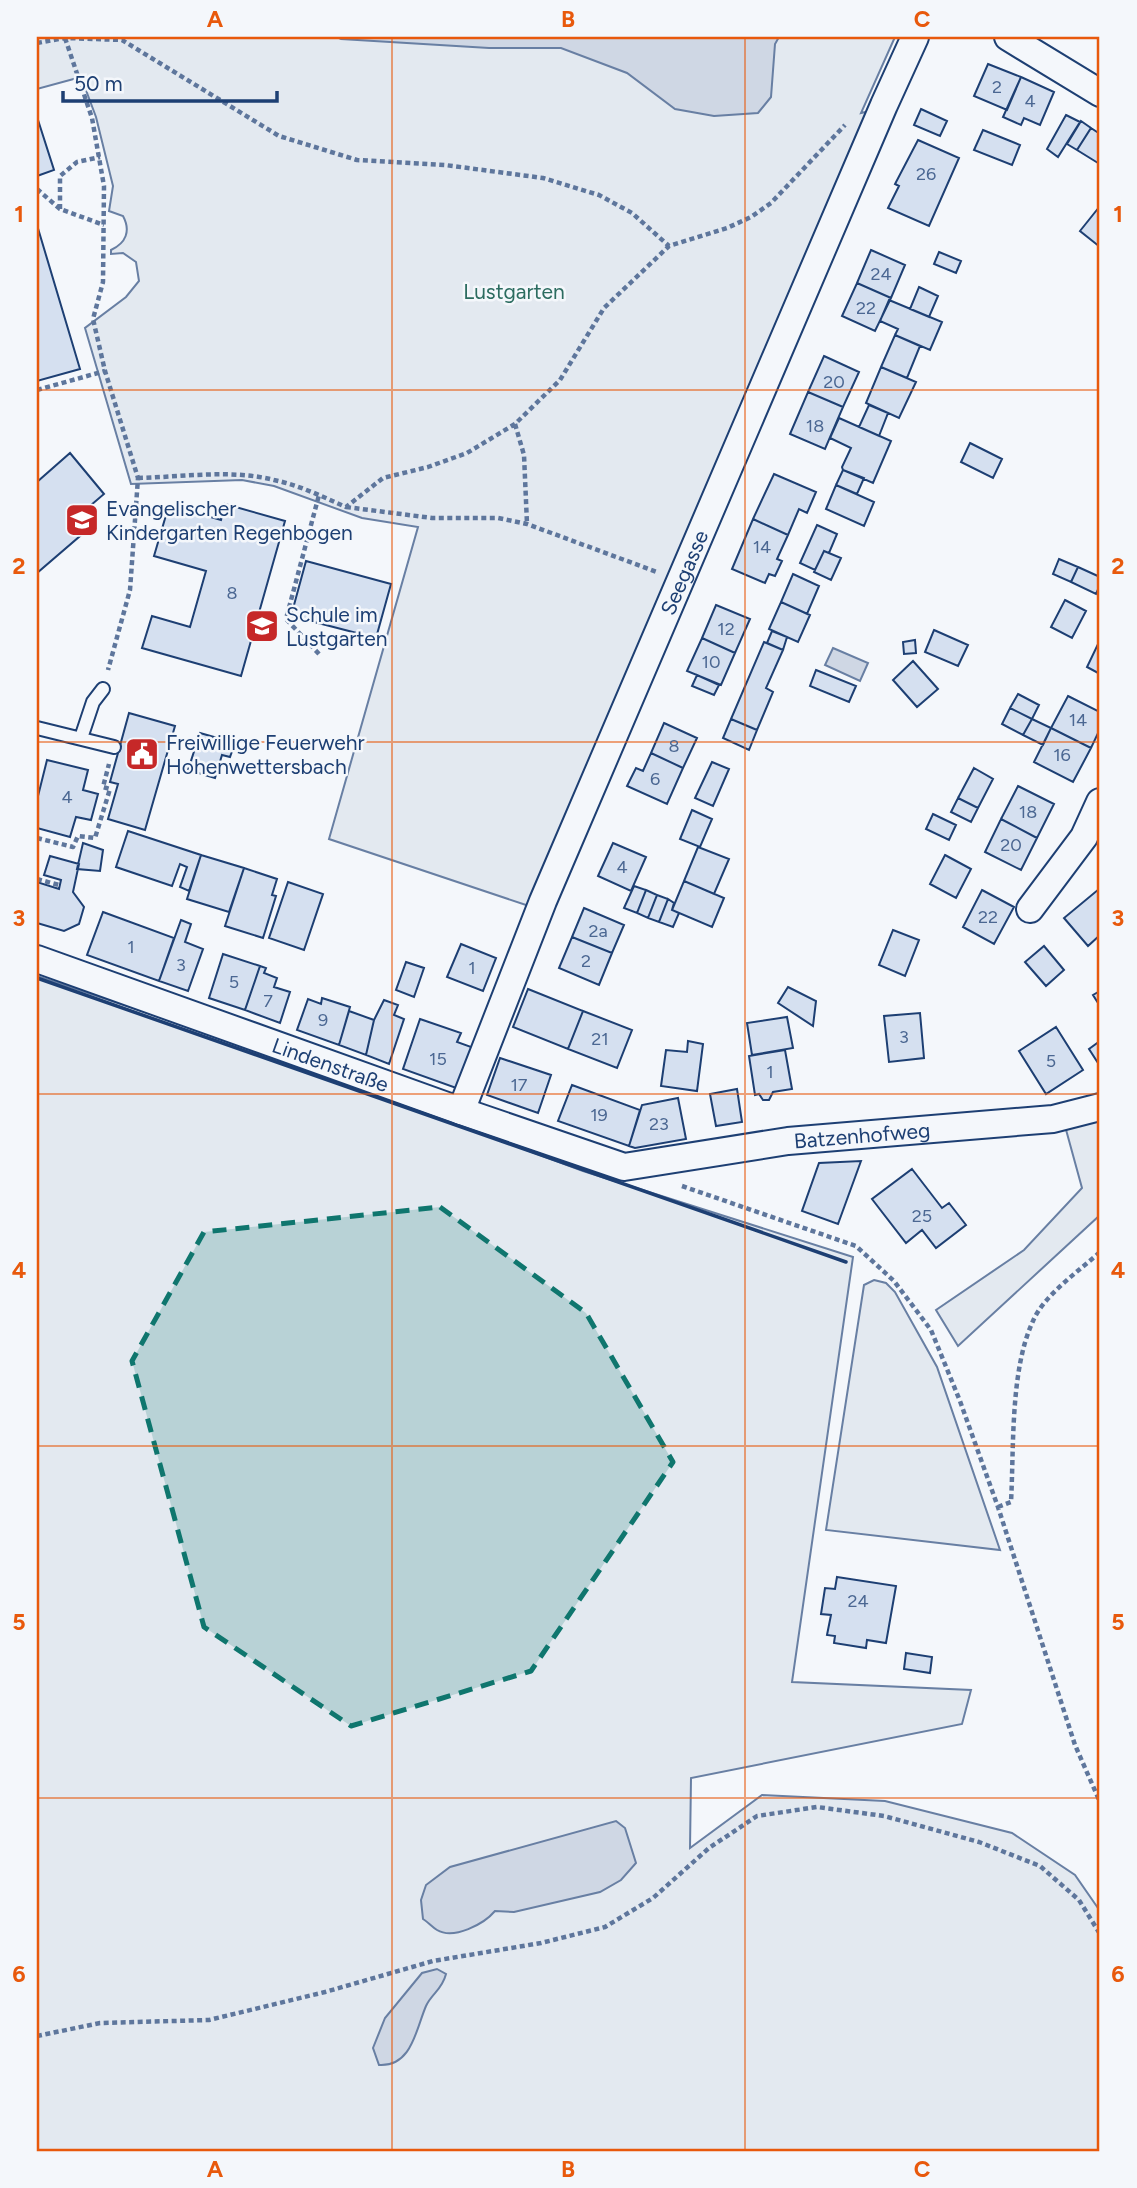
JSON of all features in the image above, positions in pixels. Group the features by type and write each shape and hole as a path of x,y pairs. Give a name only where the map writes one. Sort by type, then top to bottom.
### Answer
{"street":[{"name":"Seegasse","path":"461,1111 543,901 915,37"},
{"path":"1008,37 1100,93"},
{"path":"1030,909 1092,846 1100,802"},
{"name":"Lindenstraße","path":"37,959 624,1167"},
{"name":"Batzenhofweg","path":"624,1167 788,1142 1053,1119 1100,1107"}],"lane":[{"path":"81,738 93,702 103,689"},
{"path":"37,729 114,747"}],"path":[{"path":"37,43 65,37 122,40 279,136 357,160 445,165 543,178 599,195 632,213 669,246"},
{"path":"65,37 92,118 104,186 103,282 93,319 105,371 138,478 130,590 103,689"},
{"path":"346,507 383,478 428,467 467,453 515,424 560,380 604,308 669,246 727,228 751,217 771,203 846,124"},
{"path":"60,209 60,176 77,162 100,157"},
{"path":"37,189 60,209 104,225"},
{"path":"37,390 105,371"},
{"path":"515,424 524,455 527,524"},
{"path":"138,478 238,474 275,480 346,507 432,518 498,518 527,524 681,581"},
{"path":"319,495 286,619 319,654"},
{"path":"37,838 73,847 78,836 95,838 110,789 103,787 114,747"},
{"path":"37,879 59,886"},
{"path":"675,1184 856,1246 894,1281 931,1330 998,1507 1075,1745 1100,1802"},
{"path":"998,1507 1011,1502 1018,1370 1033,1320 1056,1291 1100,1252"},
{"path":"37,2036 100,2022 209,2020 325,1992 433,1961 541,1943 605,1927 653,1898 709,1848 757,1816 817,1807 884,1816 979,1842 1040,1867 1079,1900 1100,1934"}],"highlighted area":[{"path":"440,1207 586,1313 673,1462 531,1671 351,1726 204,1627 132,1361 204,1232"}],"green space":[{"name":"Lustgarten","path":"37,37 895,37 861,113 870,111 529,906 329,839 418,527 362,518 274,486 242,480 131,484 85,328 126,297 139,281 136,262 123,253 111,254 111,250 126,236 127,227 123,216 109,211 113,186 96,117 81,77 37,89"},
{"path":"37,976 226,1039 583,1171 853,1257 792,1682 971,1690 962,1724 691,1778 690,1848 762,1795 885,1801 1012,1833 1075,1875 1100,1911 1100,2151 37,2151"},
{"path":"1100,1117 1100,1215 958,1346 936,1310 1024,1250 1082,1188 1065,1126"},
{"path":"874,1280 886,1283 895,1292 937,1367 1000,1550 826,1530 864,1285"}],"shaded area":[{"path":"337,37 779,37 775,44 771,97 758,113 714,116 675,109 627,73 561,48 489,48"},
{"path":"833,648 868,663 860,681 825,665"},
{"path":"616,1821 625,1828 636,1863 621,1880 600,1892 514,1912 495,1911 484,1921 460,1932 444,1933 423,1919 421,1900 426,1885 450,1867"},
{"path":"437,1969 446,1974 426,2006 411,2045 399,2060 379,2065 373,2048 385,2018 422,1973"}],"building":[{"path":"988,64 1021,77 1007,110 974,96"},
{"path":"1021,77 1054,92 1040,125 1024,118 1021,125 1003,117"},
{"path":"921,109 947,121 940,136 914,125"},
{"path":"1066,115 1080,122 1058,157 1047,149"},
{"path":"37,120 54,170 37,176"},
{"path":"1081,121 1091,128 1077,150 1067,144"},
{"path":"1091,128 1100,134 1098,163 1077,150"},
{"path":"983,130 1020,145 1012,165 974,150"},
{"path":"918,140 959,158 929,226 888,208 899,186 895,184"},
{"path":"1100,206 1100,247 1080,231"},
{"path":"37,225 80,369 37,381"},
{"path":"871,250 905,265 891,298 857,283"},
{"path":"939,252 961,261 956,273 934,264"},
{"path":"857,283 891,298 875,331 842,316"},
{"path":"919,287 938,296 929,317 910,309"},
{"path":"889,300 942,322 930,350 895,335 898,329 880,321"},
{"path":"895,335 920,346 907,378 881,367"},
{"path":"824,356 859,372 843,407 808,392"},
{"path":"881,367 916,382 899,418 866,403"},
{"path":"808,392 843,407 825,449 790,434"},
{"path":"869,405 888,413 879,436 859,427"},
{"path":"839,418 891,441 873,483 843,470 851,448 830,438"},
{"path":"970,443 1002,459 993,478 961,462"},
{"path":"70,453 104,494 77,517 87,530 37,573 37,482"},
{"path":"843,470 864,478 857,494 836,485"},
{"path":"774,474 816,492 807,513 799,509 788,535 753,519"},
{"path":"836,485 874,502 864,526 826,509"},
{"path":"225,504 285,521 241,676 142,648 152,616 190,627 206,571 154,556 169,505 221,520"},
{"path":"753,519 788,535 777,559 782,561 775,576 769,574 765,583 732,569"},
{"path":"817,525 837,534 829,553 824,551 815,570 800,563"},
{"path":"824,551 841,558 831,580 814,572"},
{"path":"1059,559 1078,567 1071,582 1053,574"},
{"path":"306,561 391,584 376,638 291,616"},
{"path":"1078,567 1100,577 1096,594 1071,582"},
{"path":"793,574 819,586 807,614 781,602"},
{"path":"1065,600 1086,611 1072,638 1051,627"},
{"path":"781,602 810,615 798,642 769,629"},
{"path":"716,605 750,619 735,653 702,638"},
{"path":"934,630 968,645 958,666 925,652"},
{"path":"772,631 787,637 783,650 767,643"},
{"path":"702,638 735,653 721,685 687,671"},
{"path":"915,640 916,653 904,654 903,642"},
{"path":"1100,640 1100,674 1087,667"},
{"path":"764,642 783,650 766,688 773,692 757,730 731,719"},
{"path":"913,661 938,689 917,707 893,680"},
{"path":"816,670 856,686 849,702 810,686"},
{"path":"697,675 719,685 714,695 692,686"},
{"path":"1018,694 1039,705 1032,719 1010,708"},
{"path":"1068,696 1100,712 1100,729 1091,748 1051,728"},
{"path":"1010,708 1032,719 1023,735 1002,724"},
{"name":"Freiwillige Feuerwehr Hohenwettersbach","path":"129,713 175,726 145,830 108,819 118,784 110,782"},
{"path":"731,719 757,730 749,750 723,738"},
{"path":"1032,719 1051,728 1043,745 1023,735"},
{"path":"664,723 697,738 683,768 651,753"},
{"path":"1051,728 1091,748 1073,782 1034,762"},
{"path":"200,733 235,743 230,757 222,755 215,778 188,770"},
{"path":"651,753 683,768 667,804 627,786 636,768 643,771"},
{"path":"47,760 88,770 83,790 98,794 91,820 76,817 70,837 37,828 37,800"},
{"path":"712,762 729,769 713,806 695,798"},
{"path":"974,768 993,779 978,808 958,798"},
{"path":"1018,786 1054,804 1037,838 1001,819"},
{"path":"958,798 978,808 971,822 951,812"},
{"path":"692,810 712,819 700,847 680,839"},
{"path":"933,814 956,825 949,840 926,829"},
{"path":"1001,819 1037,838 1021,870 985,852"},
{"path":"128,831 201,855 189,891 180,887 187,867 180,864 172,886 116,867"},
{"path":"83,843 103,850 100,871 77,869"},
{"path":"613,843 646,857 631,891 598,876"},
{"path":"698,847 729,859 714,894 684,881"},
{"path":"201,855 244,868 229,912 187,899"},
{"path":"945,855 971,869 956,898 930,884"},
{"path":"50,856 79,864 73,892 84,907 79,924 64,931 37,923 37,882 59,889 61,880 44,875"},
{"path":"244,868 277,879 272,895 276,896 263,938 225,926"},
{"path":"684,881 724,898 712,927 672,910"},
{"path":"288,882 323,894 304,950 269,938"},
{"path":"634,886 646,890 637,913 624,908"},
{"path":"1099,889 1100,935 1088,946 1064,918"},
{"path":"646,890 657,895 648,918 637,913"},
{"path":"982,890 1014,907 994,944 963,927"},
{"path":"657,895 668,899 659,922 648,918"},
{"path":"668,899 674,903 672,910 679,913 673,927 659,922"},
{"path":"584,908 624,925 612,953 572,937"},
{"path":"103,912 174,938 159,981 87,955"},
{"path":"181,920 191,924 185,942 203,949 188,991 159,981"},
{"path":"893,930 919,940 905,976 879,965"},
{"path":"572,937 612,953 599,985 559,968"},
{"path":"461,944 496,958 483,991 447,977"},
{"path":"1044,946 1064,970 1046,986 1025,962"},
{"path":"223,954 260,966 245,1010 209,998"},
{"path":"406,962 424,968 414,997 396,990"},
{"path":"260,966 266,968 264,973 277,978 274,987 290,992 280,1023 245,1010"},
{"path":"788,987 816,1001 813,1026 778,1003"},
{"path":"528,989 583,1011 568,1049 513,1027"},
{"path":"1100,991 1100,1006 1093,995"},
{"path":"322,998 350,1007 339,1045 297,1030 308,999 321,1004"},
{"path":"384,1000 398,1005 394,1015 404,1019 389,1064 366,1055 374,1020"},
{"path":"349,1011 374,1020 366,1055 339,1045"},
{"path":"583,1011 632,1030 617,1068 568,1049"},
{"path":"920,1013 924,1058 889,1062 884,1016"},
{"path":"787,1017 793,1048 752,1055 747,1023"},
{"path":"420,1019 461,1033 457,1042 474,1048 459,1089 403,1069"},
{"path":"1056,1027 1083,1070 1046,1094 1019,1051"},
{"path":"688,1041 703,1044 697,1091 661,1086 666,1050 687,1052"},
{"path":"1100,1041 1100,1066 1089,1049"},
{"path":"785,1050 792,1089 773,1092 769,1100 763,1100 759,1094 755,1095 749,1056"},
{"path":"500,1058 551,1075 538,1113 487,1095"},
{"path":"572,1085 640,1110 629,1146 558,1121"},
{"path":"737,1089 742,1122 716,1126 710,1094"},
{"path":"678,1098 686,1139 635,1148 629,1146 642,1105"},
{"path":"861,1161 838,1224 802,1211 819,1163"},
{"path":"912,1169 942,1208 949,1203 966,1225 936,1248 922,1230 906,1243 872,1199"},
{"path":"837,1577 896,1586 886,1643 867,1640 866,1648 834,1643 835,1636 827,1635 831,1615 821,1614 825,1588 835,1589"},
{"path":"906,1653 932,1657 930,1673 904,1669"}],"wall":[{"path":"37,978 846,1262"}],"place":[{"name":"Evangelischer Kindergarten Regenbogen","path":"82,520"},
{"name":"Schule im Lustgarten","path":"262,626"},
{"name":"Freiwillige Feuerwehr Hohenwettersbach","path":"142,754"}]}
